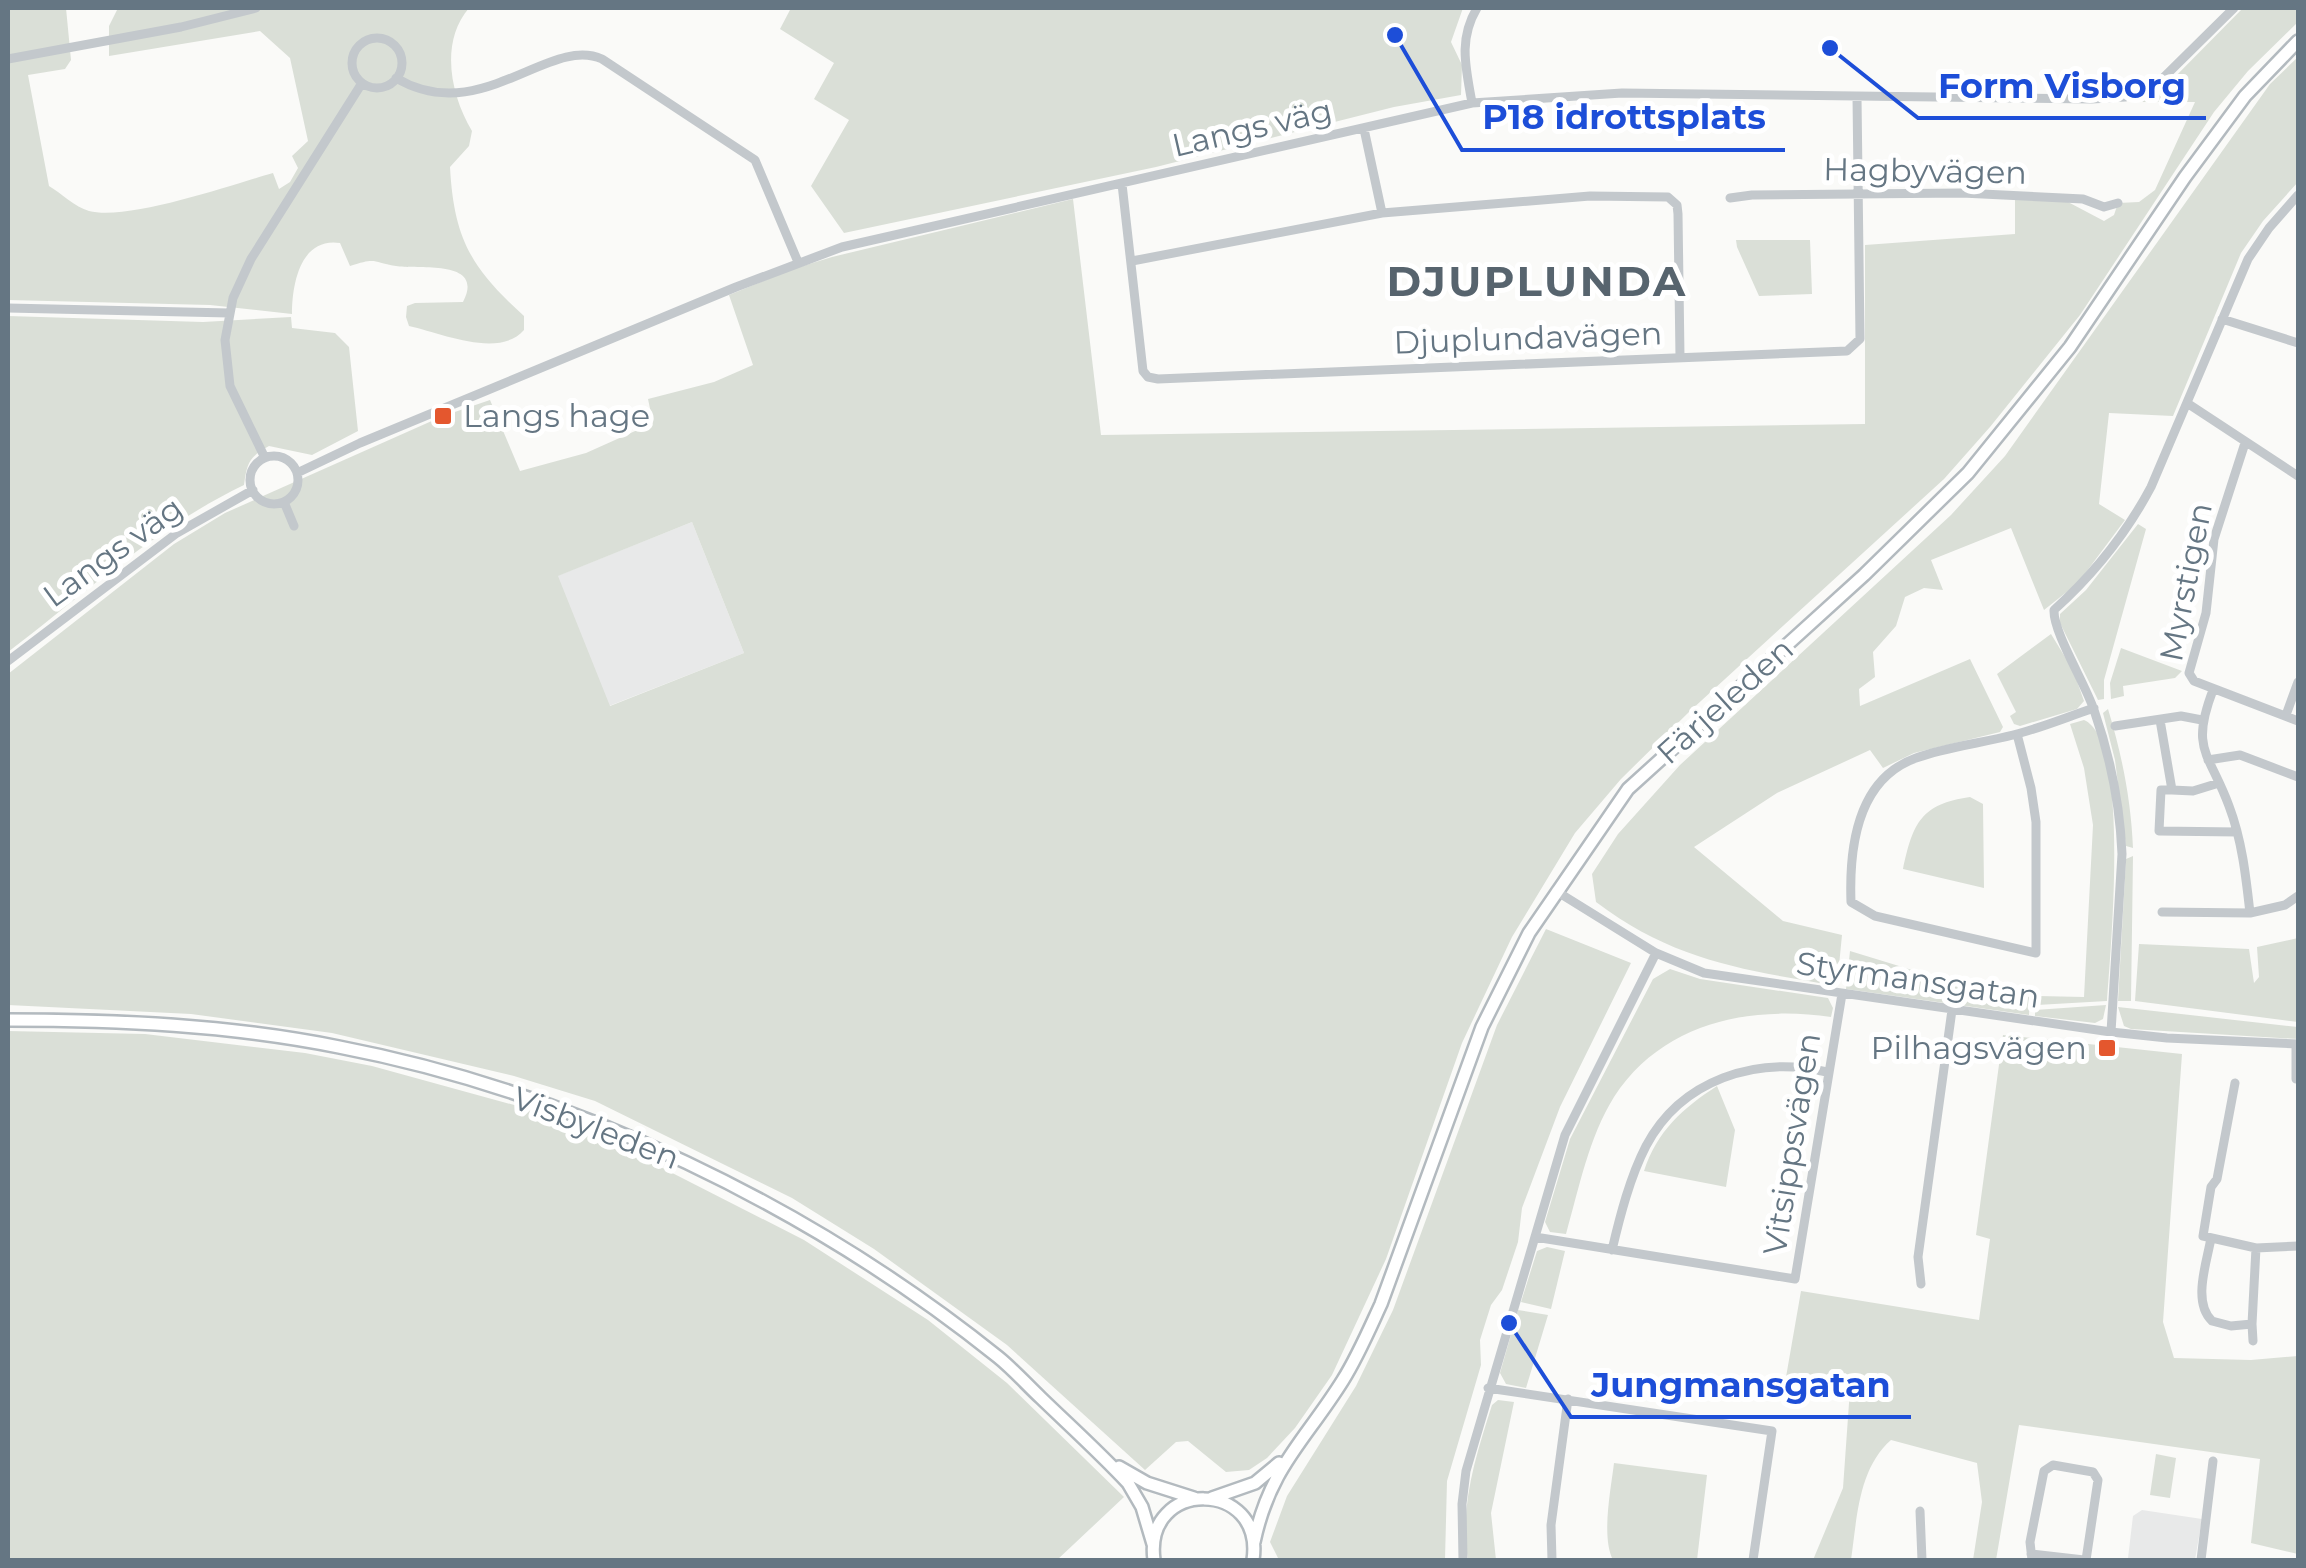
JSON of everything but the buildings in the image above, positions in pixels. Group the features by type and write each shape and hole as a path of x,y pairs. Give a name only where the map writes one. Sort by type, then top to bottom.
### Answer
{"main road":[{"name":"Färjeleden","path":"1254,1559 1254,1542 1266,1496 1362,1345 1381,1304 1482,1026 1529,933 1556,891 1628,789 1864,574 1968,473 2070,347 2244,96 2298,42"},
{"name":"Visbyleden","path":"8,1020 99,1020 184,1026 340,1047 573,1113 689,1164 854,1256 1000,1358 1099,1452 1136,1494 1153,1555"},
{"name":"Färjeleden","path":"1153,1555 1159,1525 1178,1505 1255,1483 1292,1450"},
{"name":"Visbyleden","path":"1099,1452 1146,1483 1204,1498"},
{"path":"1204,1498 1229,1505 1240,1513 1254,1542"}],"street":[{"path":"8,59 181,27 256,8"},
{"path":"1472,103 1463,48 1477,8"},
{"name":"Langs väg","path":"297,473 360,443 798,262 873,238 1472,103 1622,93 2092,100 2125,97 2158,83 2234,8"},
{"path":"371,38 387,40 396,47 402,62 396,78 380,87 362,83 353,70 352,58 360,44 371,38"},
{"path":"396,78 427,92 454,94 483,88 574,56 602,58 755,160 798,262"},
{"path":"265,458 230,386 225,350 229,313 251,258 362,83"},
{"name":"Djuplundavägen","path":"1122,184 1143,371 1158,379 1847,350 1860,339 1857,97"},
{"path":"1364,129 1382,213"},
{"name":"Hagbyvägen","path":"1730,198 1858,194 2023,196 2083,199 2104,207 2118,203"},
{"path":"2110,1032 2122,842 2110,764 2094,708 2054,624 2054,610 2083,585 2133,522 2248,259 2298,195"},
{"path":"1132,261 1382,213 1590,196 1668,197 1676,204 1678,214 1680,357"},
{"path":"8,308 229,313"},
{"path":"2222,319 2298,343"},
{"path":"2187,403 2298,476"},
{"name":"Myrstigen","path":"2245,443 2214,539 2206,613 2189,669 2194,681 2298,721"},
{"path":"265,458 284,458 297,473 296,491 284,502 266,502 253,490 253,470 265,458"},
{"name":"Langs väg","path":"8,661 177,534 253,490"},
{"path":"284,502 294,526"},
{"path":"2286,715 2298,682"},
{"path":"2213,690 2202,720 2203,748 2237,832 2250,912"},
{"path":"2017,734 2036,822 2036,953 1875,916 1851,902 1855,834 1865,804 1887,776 1916,757 2017,734 2094,708"},
{"path":"2116,726 2181,716 2202,720"},
{"path":"2160,720 2172,790"},
{"path":"2208,760 2240,755 2298,777"},
{"path":"2219,783 2193,791 2161,790 2159,831 2237,832"},
{"name":"Styrmansgatan","path":"1556,891 1656,953 1704,973 2110,1032 2297,1044 2296,1079"},
{"path":"2162,912 2250,912 2284,905 2298,896"},
{"path":"1463,1560 1466,1471 1565,1135 1656,953"},
{"name":"Vitsippsvägen","path":"1534,1237 1795,1279 1826,1072 1842,994"},
{"path":"1922,1284 1918,1256 1952,1010"},
{"path":"1612,1250 1646,1146 1680,1103 1697,1090 1738,1071 1777,1066 1826,1072"},
{"path":"2235,1083 2218,1179 2210,1187 2202,1236 2256,1248 2298,1246"},
{"path":"2211,1238 2202,1296 2207,1318 2231,1326 2252,1324"},
{"path":"2253,1341 2256,1248"},
{"path":"1488,1388 1772,1431 1753,1560"},
{"path":"1552,1560 1551,1524 1568,1399"},
{"path":"2201,1560 2214,1461"},
{"path":"2053,1465 2093,1472 2098,1480 2085,1560 2031,1557 2030,1542 2044,1471 2053,1465"},
{"path":"1920,1510 1922,1560"}],"shaded area":[{"path":"8,8 66,8 71,60 65,69 28,75 49,186 84,209 107,213 154,207 273,173 279,189 290,182 298,168 292,156 308,141 290,58 260,31 109,56 109,26 118,8 469,8 454,36 451,68 458,101 472,131 469,146 450,167 452,192 469,250 491,283 524,316 524,330 500,343 485,343 409,326 407,306 463,302 468,288 465,278 446,269 374,261 350,266 340,243 326,243 307,255 297,277 292,314 210,305 8,300"},
{"path":"791,8 1463,8 1451,42 1462,65 1461,95 1394,107 1156,167 844,233 811,186 849,120 814,99 834,63 780,29"},
{"path":"2243,8 2298,8 2298,22 2248,71 2214,112 2080,315 1990,427 1944,479 1690,711 1621,779 1575,833 1512,937 1462,1043 1386,1259 1332,1375 1295,1428 1267,1458 1249,1470 1226,1472 1188,1441 1176,1442 1145,1470 1007,1345 874,1249 792,1198 595,1101 514,1076 332,1033 191,1014 8,1005 8,674 174,544 225,513 443,416 490,400 520,471 586,453 653,423 648,399 714,382 753,365 729,295 832,257 1073,199 1101,435 1865,424 1865,245 2015,234 2015,199 2068,202 2104,221 2114,215 2118,203 2139,202 2155,190 2195,102 2142,102 2165,87","holes":["692,522 744,653 610,706 558,576"]},
{"path":"2298,57 2298,182 2241,253 2173,416 2109,413 2099,504 2125,520 2078,583 2044,610 2011,528 1931,560 1943,590 1924,588 1905,597 1896,626 1873,652 1875,677 1859,689 1860,706 1970,659 2003,727 2000,732 1914,753 1883,768 1870,750 1777,793 1694,847 1783,921 1842,935 1837,986 1740,968 1682,950 1653,938 1596,902 1592,874 1618,834 1680,765 1951,515 2005,456 2270,84"},
{"path":"1736,240 1810,240 1812,294 1759,296"},
{"path":"8,316 203,322 291,317 292,328 335,333 349,347 358,431 312,455 269,446 262,450 250,461 244,485 151,541 8,652"},
{"path":"692,522 744,653 609,706 557,576"},
{"path":"2138,524 2146,529 2104,680 2104,699 2098,700 2060,623 2060,614 2086,590"},
{"path":"2051,634 2073,670 2084,701 2077,709 2020,726 2014,724 2010,716 2016,712 1997,674"},
{"path":"2121,648 2182,671 2175,678 2123,686 2124,696 2111,699 2110,683"},
{"path":"2108,709 2125,778 2133,848 2126,846 2115,760 2103,713"},
{"path":"2084,720 2099,736 2113,805 2107,1001 2037,1005 2038,996 2084,997 2093,825 2084,768 2070,724"},
{"path":"1970,797 1983,804 1984,888 1903,869 1922,818 1940,805"},
{"path":"2133,856 2131,1001 2118,1001 2126,859"},
{"path":"1546,929 1631,963 1560,1107 1522,1208 1518,1242 1502,1290 1491,1305 1480,1340 1481,1365 1447,1481 1445,1560 1279,1560 1270,1542 1287,1496 1356,1386 1393,1310 1497,1025"},
{"path":"2298,938 2298,1022 2135,1001 2139,944 2249,949 2254,983 2259,977 2257,947"},
{"path":"1850,951 1961,985 2030,993 2029,1015 1846,989"},
{"path":"1670,969 1700,979 1828,998 1833,1008 1831,1017 1769,1014 1739,1018 1682,1036 1657,1052 1634,1072 1605,1112 1566,1234 1550,1232 1545,1222 1570,1139 1653,979"},
{"path":"2106,1005 2103,1019 2095,1023 2035,1016 2035,1010"},
{"path":"2118,1007 2298,1027 2298,1039 2131,1029 2124,1026"},
{"path":"8,1031 145,1034 305,1053 372,1066 586,1129 804,1240 928,1320 1007,1383 1124,1497 1057,1560 8,1560"},
{"path":"2003,1035 2182,1054 2163,1322 2174,1358 2251,1360 2298,1356 2298,1554 2251,1543 2260,1459 2019,1425 1996,1560 1973,1560 1982,1502 1977,1463 1891,1440 1865,1480 1851,1560 1813,1560 1843,1488 1850,1389 1786,1377 1801,1291 1979,1320 1990,1239 1976,1235"},
{"path":"1717,1086 1735,1130 1726,1187 1644,1171 1656,1144 1673,1122"},
{"path":"1547,1247 1565,1251 1551,1309 1521,1302 1537,1251"},
{"path":"1518,1310 1548,1315 1526,1388 1506,1384 1500,1373"},
{"path":"1498,1400 1514,1402 1491,1513 1496,1560 1468,1560 1466,1520 1471,1481 1492,1405"},
{"path":"2156,1454 2176,1458 2170,1498 2150,1495"},
{"path":"1614,1463 1707,1475 1697,1560 1613,1560 1607,1526"},
{"path":"2142,1510 2202,1519 2195,1560 2128,1558 2133,1516"}],"place":[{"name":"P18 idrottsplats","path":"1395,35"},
{"name":"Form Visborg","path":"1830,48"},
{"name":"Langs hage","path":"443,416"},
{"name":"Pilhagsvägen","path":"2107,1048"},
{"name":"Jungmansgatan","path":"1509,1323"}],"district":[{"name":"DJUPLUNDA","path":"1537,281"}]}
